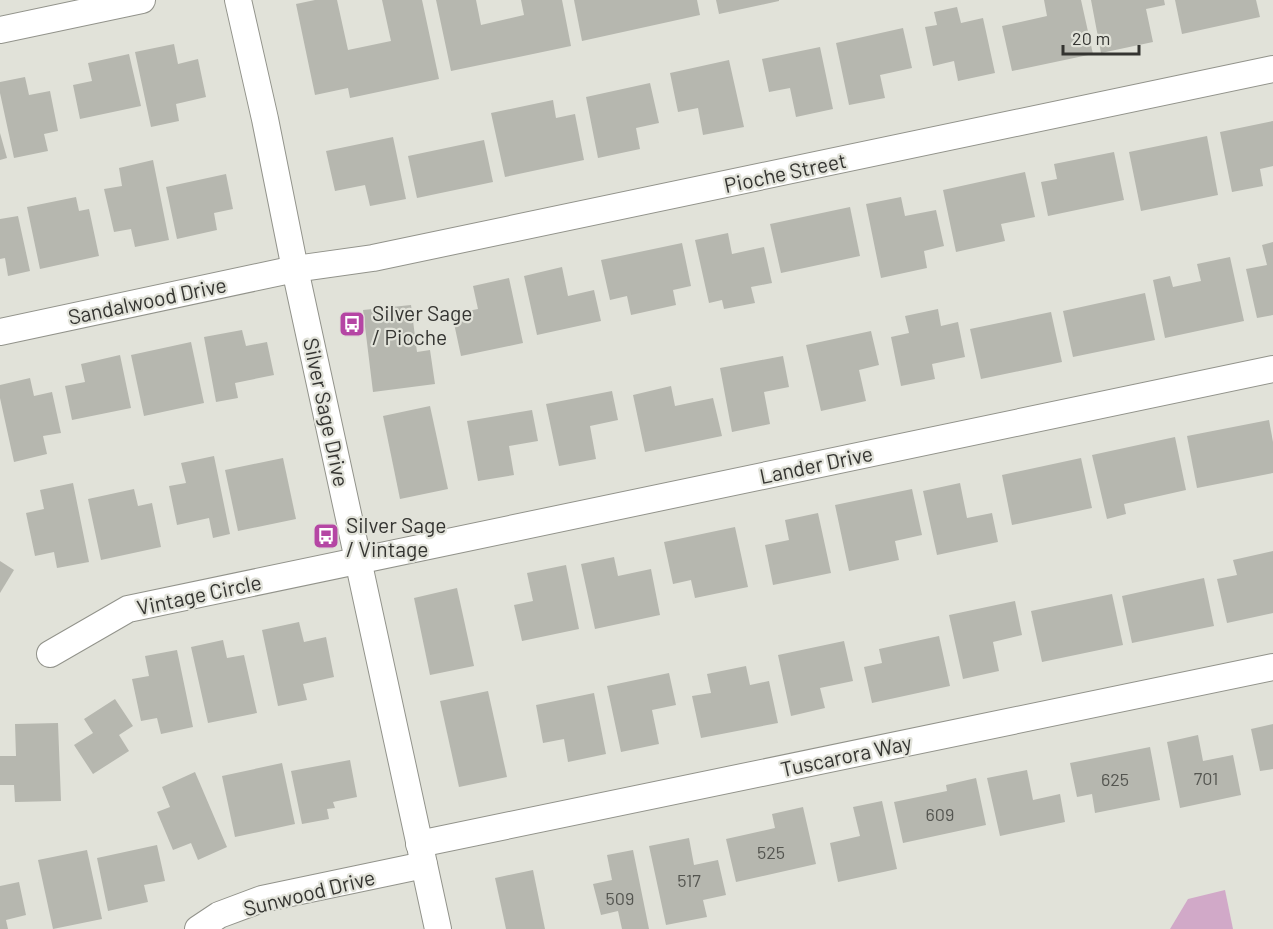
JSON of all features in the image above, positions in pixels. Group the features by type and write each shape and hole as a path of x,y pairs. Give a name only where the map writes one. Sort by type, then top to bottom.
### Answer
{"street":[{"path":"0,30 142,0"},
{"name":"Silver Sage Drive","path":"238,0 266,119 295,269 438,929"},
{"name":"Pioche Street","path":"295,269 373,258 1273,69"},
{"name":"Sandalwood Drive","path":"0,332 295,269"},
{"name":"Lander Drive","path":"359,560 1273,369"},
{"name":"Vintage Circle","path":"50,654 128,609 359,560"},
{"name":"Tuscarora Way","path":"422,854 467,833 1273,667"},
{"name":"Sunwood Drive","path":"198,929 219,915 262,899 422,854"}],"shaded area":[{"path":"1225,890 1233,929 1170,929 1188,899"}],"building":[{"path":"315,0 337,0 348,50 391,41 382,0 422,0 439,79 350,98 348,88 315,95 296,4"},
{"path":"436,0 476,0 481,25 524,15 521,0 562,0 571,46 451,71"},
{"path":"574,0 697,0 700,15 582,41"},
{"path":"716,0 779,0 779,1 719,14"},
{"path":"1044,0 1081,0 1093,54 1012,71 1002,26 1047,16"},
{"path":"1091,0 1164,0 1165,5 1146,9 1153,42 1101,53"},
{"path":"1175,0 1256,0 1260,17 1182,34"},
{"path":"957,7 961,23 983,18 995,73 958,81 954,61 933,66 925,27 937,25 934,12"},
{"path":"903,28 912,68 880,75 885,98 849,105 836,43"},
{"path":"174,44 178,64 198,59 206,97 176,104 179,121 151,127 135,52"},
{"path":"820,47 833,109 796,117 790,88 769,92 762,59"},
{"path":"129,54 141,106 80,119 73,85 92,81 88,63"},
{"path":"729,60 744,127 703,135 698,108 678,112 670,73"},
{"path":"25,77 29,95 50,91 58,131 44,134 48,151 14,158 0,93 0,82"},
{"path":"650,83 659,123 636,128 640,149 598,158 586,97"},
{"path":"553,100 556,118 575,114 584,160 505,177 491,113"},
{"path":"1273,121 1273,166 1260,169 1263,186 1232,192 1220,132"},
{"path":"0,133 7,158 0,160"},
{"path":"1207,136 1218,195 1141,211 1129,152"},
{"path":"393,137 406,199 370,206 365,185 335,191 326,151"},
{"path":"484,140 493,182 417,198 408,156"},
{"path":"1114,152 1124,200 1048,216 1041,182 1057,179 1054,164"},
{"path":"153,160 169,240 135,247 131,229 114,232 104,189 122,186 119,168"},
{"path":"1025,172 1035,217 1001,224 1005,241 956,252 943,190"},
{"path":"226,174 233,209 214,213 217,230 177,239 166,187"},
{"path":"76,197 79,211 89,209 99,256 40,269 27,207"},
{"path":"901,197 905,216 936,210 944,246 924,251 927,268 881,278 866,204"},
{"path":"850,207 860,256 781,273 770,224"},
{"path":"18,216 30,271 8,276 5,258 0,259 0,219"},
{"path":"728,233 732,254 764,247 772,283 751,287 755,303 724,309 722,300 709,303 695,240"},
{"path":"1273,242 1273,315 1257,318 1246,269 1267,265 1262,245"},
{"path":"682,243 691,286 673,290 676,305 631,315 627,296 610,300 601,260"},
{"path":"1230,257 1244,321 1165,338 1153,280 1170,276 1173,287 1201,281 1197,264"},
{"path":"562,267 568,296 594,290 601,321 537,335 524,276"},
{"path":"509,278 523,343 461,356 452,314 478,309 473,286"},
{"path":"1145,293 1155,340 1073,357 1063,311"},
{"path":"411,305 417,352 430,350 435,384 373,392 363,310"},
{"path":"938,309 941,326 958,322 965,357 932,364 935,379 901,386 891,337 909,333 905,316"},
{"path":"1051,312 1062,362 981,379 970,329"},
{"path":"242,330 246,346 267,342 274,375 235,383 238,398 216,402 204,337"},
{"path":"871,331 879,365 859,370 866,401 821,411 806,345"},
{"path":"191,342 204,403 144,416 131,355"},
{"path":"120,355 131,408 72,420 65,386 85,382 81,364"},
{"path":"783,356 789,387 764,392 770,424 732,432 720,368"},
{"path":"30,378 34,396 52,392 61,433 43,436 47,454 14,462 0,398 0,385"},
{"path":"671,386 675,406 713,398 722,436 645,452 633,395"},
{"path":"612,391 618,420 590,426 596,459 559,466 546,404"},
{"path":"430,406 448,489 400,499 383,416"},
{"path":"532,410 538,441 509,446 514,475 478,481 467,421"},
{"path":"1269,420 1273,442 1273,473 1197,488 1187,436"},
{"path":"1175,437 1186,490 1124,504 1126,514 1107,519 1092,455"},
{"path":"214,456 230,534 213,538 209,518 177,525 169,486 186,483 181,463"},
{"path":"283,458 296,519 238,531 225,470"},
{"path":"1081,458 1092,508 1012,525 1002,475"},
{"path":"73,483 89,562 57,568 54,552 35,556 26,513 44,509 40,490"},
{"path":"960,483 967,518 992,513 998,542 937,555 923,491"},
{"path":"134,489 138,506 152,503 161,547 101,560 88,499"},
{"path":"912,489 922,535 895,541 899,560 849,571 835,505"},
{"path":"818,513 831,573 773,585 765,545 789,540 785,520"},
{"path":"735,527 748,587 695,598 691,580 673,584 664,542"},
{"path":"1273,551 1273,613 1227,623 1217,579 1237,575 1233,560"},
{"path":"614,557 618,576 651,569 660,615 595,629 581,564"},
{"path":"0,561 14,570 0,593"},
{"path":"566,565 579,629 522,641 514,605 533,601 527,573"},
{"path":"1204,578 1214,626 1132,643 1122,596"},
{"path":"457,588 474,666 430,675 414,598"},
{"path":"1112,594 1123,645 1042,662 1031,611"},
{"path":"1015,601 1022,635 993,642 999,671 963,679 949,615"},
{"path":"299,622 304,642 326,637 334,677 303,684 307,700 278,706 262,630"},
{"path":"939,636 950,686 872,703 864,667 882,663 879,649"},
{"path":"223,640 227,658 244,655 257,713 208,723 191,647"},
{"path":"844,641 853,681 820,688 825,708 791,716 778,655"},
{"path":"177,650 193,727 161,734 157,718 141,721 132,679 149,676 145,656"},
{"path":"746,666 750,685 769,681 778,723 701,738 692,696 711,693 707,674"},
{"path":"669,673 676,705 652,710 659,744 621,752 607,686"},
{"path":"488,691 507,777 459,787 440,701"},
{"path":"594,693 606,754 568,762 564,739 543,743 536,705"},
{"path":"115,699 133,726 119,735 129,751 93,774 74,745 93,733 84,719"},
{"path":"58,723 61,801 15,802 14,785 0,785 0,756 16,756 15,724"},
{"path":"1273,724 1273,769 1260,771 1251,729"},
{"path":"1198,735 1203,761 1233,755 1241,795 1180,808 1167,742"},
{"path":"1150,747 1160,800 1095,813 1092,794 1077,797 1070,763"},
{"path":"350,760 357,797 333,802 335,808 327,809 329,819 302,824 291,771"},
{"path":"282,763 295,824 235,837 222,776"},
{"path":"1027,770 1033,800 1060,794 1065,822 1000,836 987,778"},
{"path":"195,772 227,847 198,860 191,843 173,850 157,812 170,807 162,787"},
{"path":"976,778 986,825 903,843 894,802 947,791 946,785"},
{"path":"882,801 897,869 838,882 830,843 860,836 853,807"},
{"path":"803,807 816,864 736,882 726,839 775,828 772,814"},
{"path":"689,838 694,865 718,860 726,895 703,900 707,917 666,925 649,846"},
{"path":"157,845 165,881 144,885 148,902 108,911 97,858"},
{"path":"87,850 102,919 53,929 38,860"},
{"path":"633,850 649,929 622,929 618,911 601,915 593,884 612,880 607,855"},
{"path":"533,870 545,929 506,929 495,878"},
{"path":"19,882 26,915 6,920 8,929 0,929 0,886"}],"place":[{"name":"Silver Sage / Pioche","path":"352,324"},
{"name":"Silver Sage / Vintage","path":"326,536"}]}
